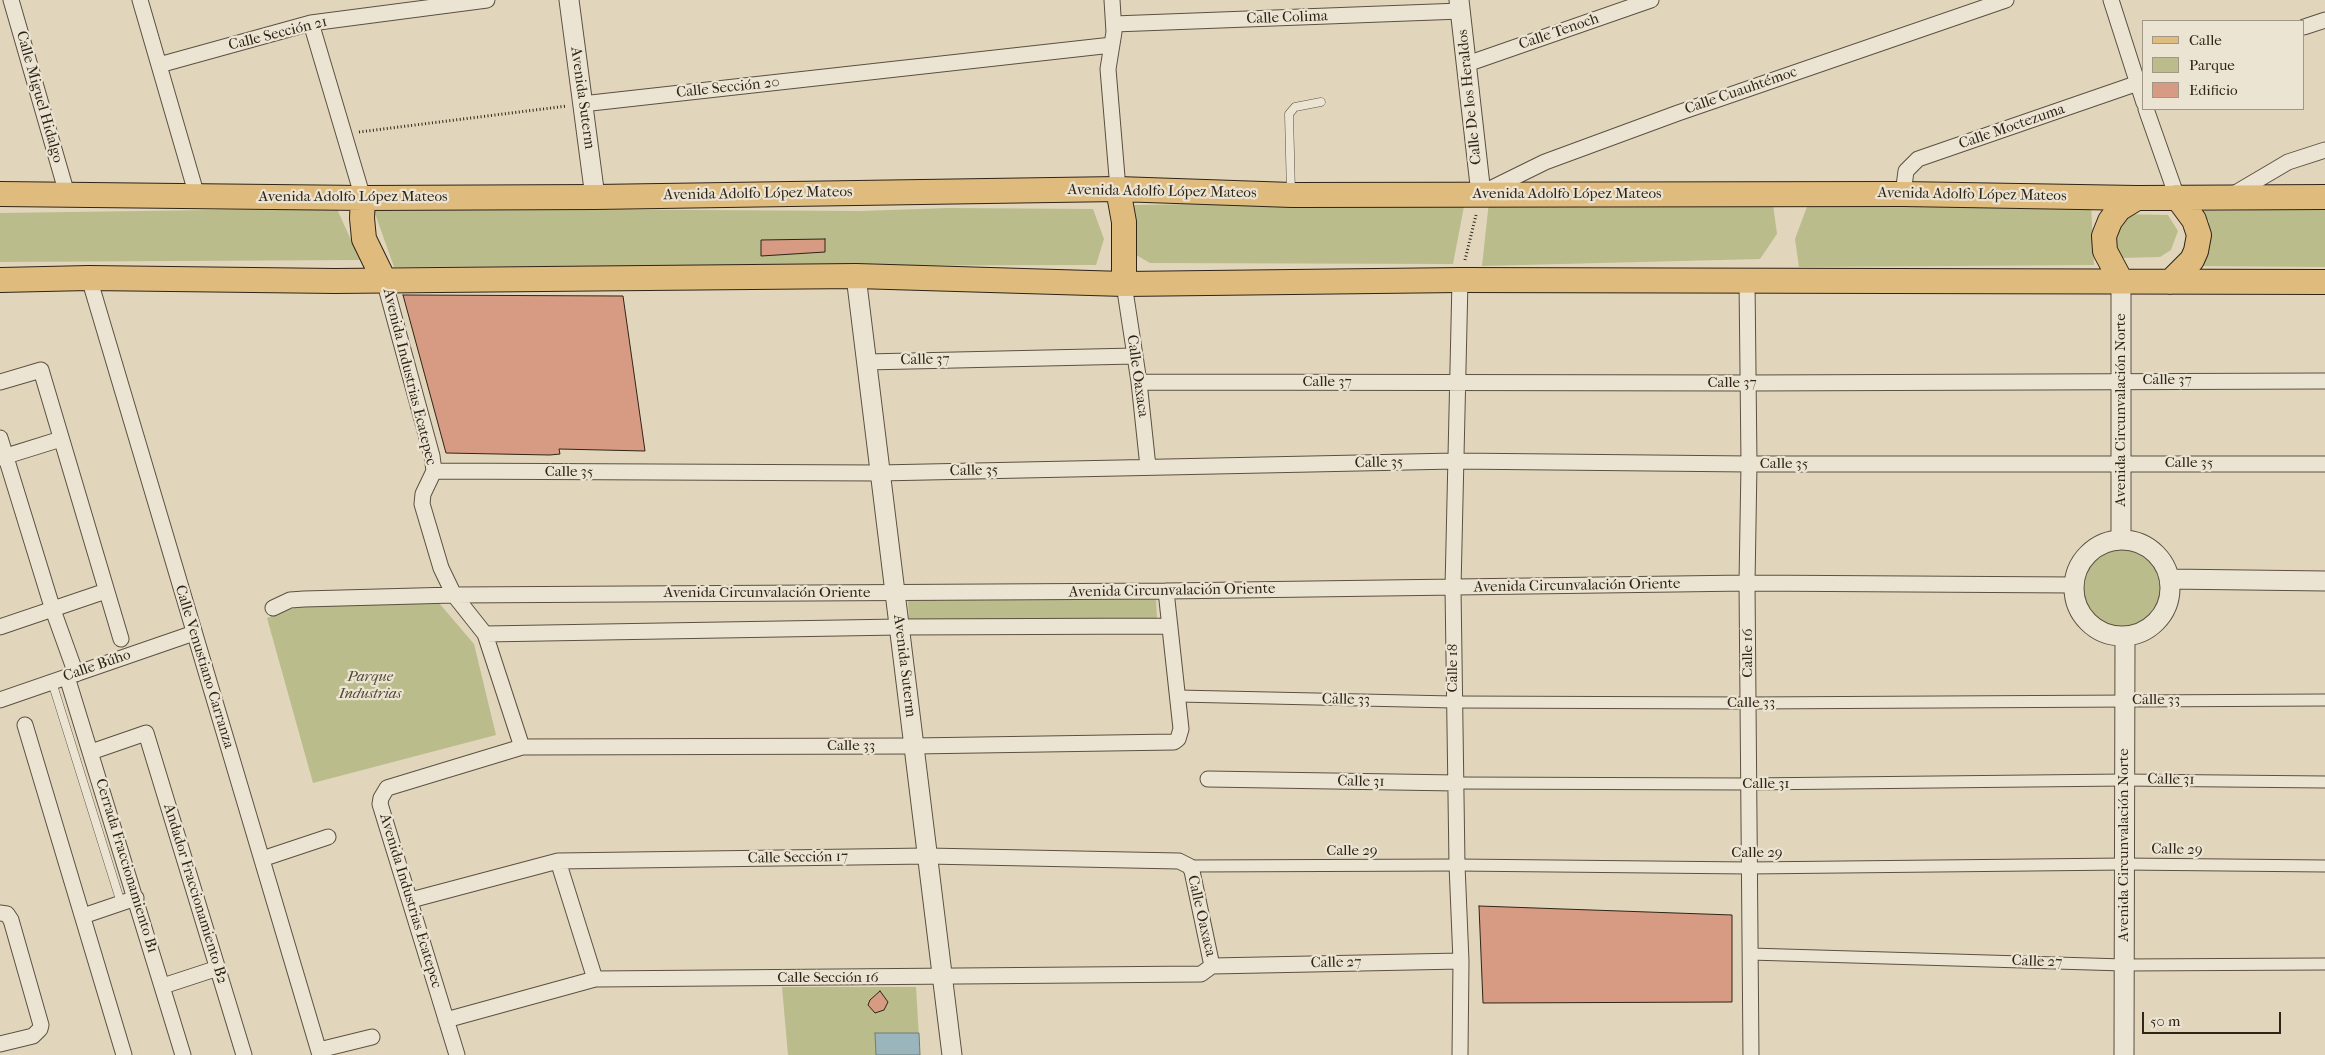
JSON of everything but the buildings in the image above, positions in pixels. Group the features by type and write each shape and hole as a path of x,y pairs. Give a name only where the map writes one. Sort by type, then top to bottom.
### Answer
{"main road":[{"name":"Avenida Adolfo López Mateos","path":"0,194 363,198 596,197 1118,189 1292,195 1903,194 2137,198 2325,197"},
{"path":"1118,189 1124,222 1124,284"},
{"path":"2170,282 2192,260 2196,251 2198,235 2194,220 2177,197"},
{"path":"363,198 364,239 384,280"},
{"path":"2121,281 2105,251 2104,236 2110,221 2119,209 2137,198"},
{"path":"0,280 89,278 384,280 856,276 1124,284 1460,280 2325,282"}],"street":[{"name":"Calle Miguel Hidalgo","path":"11,0 68,194"},
{"path":"140,0 197,196"},
{"name":"Calle Sección 21","path":"159,65 311,23 487,0"},
{"name":"Avenida Suterm","path":"569,0 596,197"},
{"path":"1112,0 1114,24 1108,70 1118,189"},
{"name":"Calle Tenoch","path":"1467,64 1651,0"},
{"name":"Calle Cuauhtémoc","path":"1481,194 1545,162 1669,116 2006,0"},
{"path":"2111,0 2140,83"},
{"name":"Calle Colima","path":"1114,24 1460,6"},
{"name":"Calle De los Heraldos","path":"1460,6 1481,194"},
{"path":"2305,27 2325,20"},
{"path":"311,23 363,198"},
{"name":"Calle Sección 20","path":"582,104 1112,45"},
{"name":"Calle Moctezuma","path":"1903,194 1906,171 1918,159 2140,83"},
{"path":"2146,110 2177,197"},
{"path":"2229,198 2288,162 2325,150"},
{"name":"Avenida Suterm","path":"856,276 952,1055"},
{"name":"Calle Venustiano Carranza","path":"89,278 320,1053"},
{"name":"Avenida Industrias Ecatepec","path":"384,280 432,456 434,471 423,494 422,504 444,577 454,595 485,634 522,747 392,785 384,792 380,804 457,1055"},
{"name":"Calle 18","path":"1460,280 1453,588 1460,1055"},
{"name":"Calle 16","path":"1747,280 1750,1055"},
{"name":"Avenida Circunvalación Norte","path":"2121,281 2121,540"},
{"name":"Calle Oaxaca","path":"1124,284 1139,382 1148,467"},
{"name":"Calle 37","path":"866,362 1135,356"},
{"path":"0,382 41,370 121,638"},
{"name":"Calle 37","path":"1139,382 1748,383 2122,380 2325,381"},
{"name":"Cerrada Fraccionamiento B1","path":"0,438 3,457 53,610 72,675 91,752 183,1055"},
{"path":"3,457 61,439"},
{"name":"Calle 35","path":"434,471 879,473 1455,461 1749,464 2325,464"},
{"path":"2134,541 2147,546 2161,561 2169,579 2169,595 2164,610 2154,623 2140,632 2125,636 2111,635 2098,630 2088,622 2080,611 2075,598 2076,570 2083,558 2094,548 2107,542 2134,541"},
{"path":"2169,579 2325,581"},
{"name":"Avenida Circunvalación Oriente","path":"273,608 290,600 454,595 1166,591 1748,583 2074,584"},
{"path":"0,627 106,591"},
{"path":"1166,591 1178,696"},
{"path":"485,634 899,627 1170,626"},
{"name":"Calle Búho","path":"0,700 194,633"},
{"name":"Avenida Circunvalación Norte","path":"2124,1055 2125,636"},
{"name":"Calle 33","path":"522,747 1169,743 1178,739 1181,729 1178,696 1454,702 1748,703 2325,700"},
{"path":"25,725 124,1055"},
{"name":"Andador Fraccionamiento B2","path":"91,752 146,733 244,1055"},
{"name":"Calle 31","path":"1208,779 1456,783 1749,784 2124,780 2325,782"},
{"path":"262,859 328,837"},
{"name":"Calle Sección 17","path":"411,900 558,861 927,856 1179,861 1189,866"},
{"path":"558,861 595,979"},
{"name":"Calle 29","path":"1189,866 1456,865 1750,868 2124,864 2325,866"},
{"name":"Calle Oaxaca","path":"1189,866 1194,878 1212,966"},
{"path":"83,916 136,898"},
{"path":"0,913 7,914 11,920 41,1025 40,1029 33,1036 0,1044"},
{"name":"Calle 27","path":"1750,954 2124,965 2325,964"},
{"name":"Calle 27","path":"1212,966 1460,961"},
{"name":"Calle Sección 16","path":"446,1020 595,979 1201,974 1212,966"},
{"path":"163,986 218,968"},
{"path":"320,1053 372,1037"}],"lane":[{"path":"1292,195 1289,114 1295,107 1321,102"},
{"path":"52,682 120,903"}],"path":[{"path":"344,134 582,104"},
{"path":"1460,280 1481,194"}],"green space":[{"path":"1465,201 1453,264 1150,263 1119,245 1130,205"},
{"path":"1489,201 1773,204 1777,234 1760,259 1482,266"},
{"path":"1808,204 2091,204 2094,265 1799,267 1795,239"},
{"path":"373,208 860,211 948,208 1093,209 1104,239 1096,265 394,267"},
{"path":"337,209 360,260 0,262 0,213"},
{"path":"2325,209 2325,267 2198,266 2208,235 2209,221 2198,211"},
{"path":"2119,214 2168,215 2178,231 2171,250 2160,257 2120,258 2107,249"},
{"path":"2125,539 2142,542 2157,552 2167,567 2170,584 2167,601 2157,616 2142,626 2125,629 2108,626 2093,616 2083,601 2080,584 2083,567 2093,552 2108,542"},
{"path":"908,600 1156,600 1157,619 909,621"},
{"name":"Parque Industrias","path":"439,603 474,644 496,735 313,783 267,618 297,607"},
{"path":"782,987 916,987 920,1055 788,1055"}],"water":[{"path":"875,1033 919,1033 920,1055 876,1055"}]}
